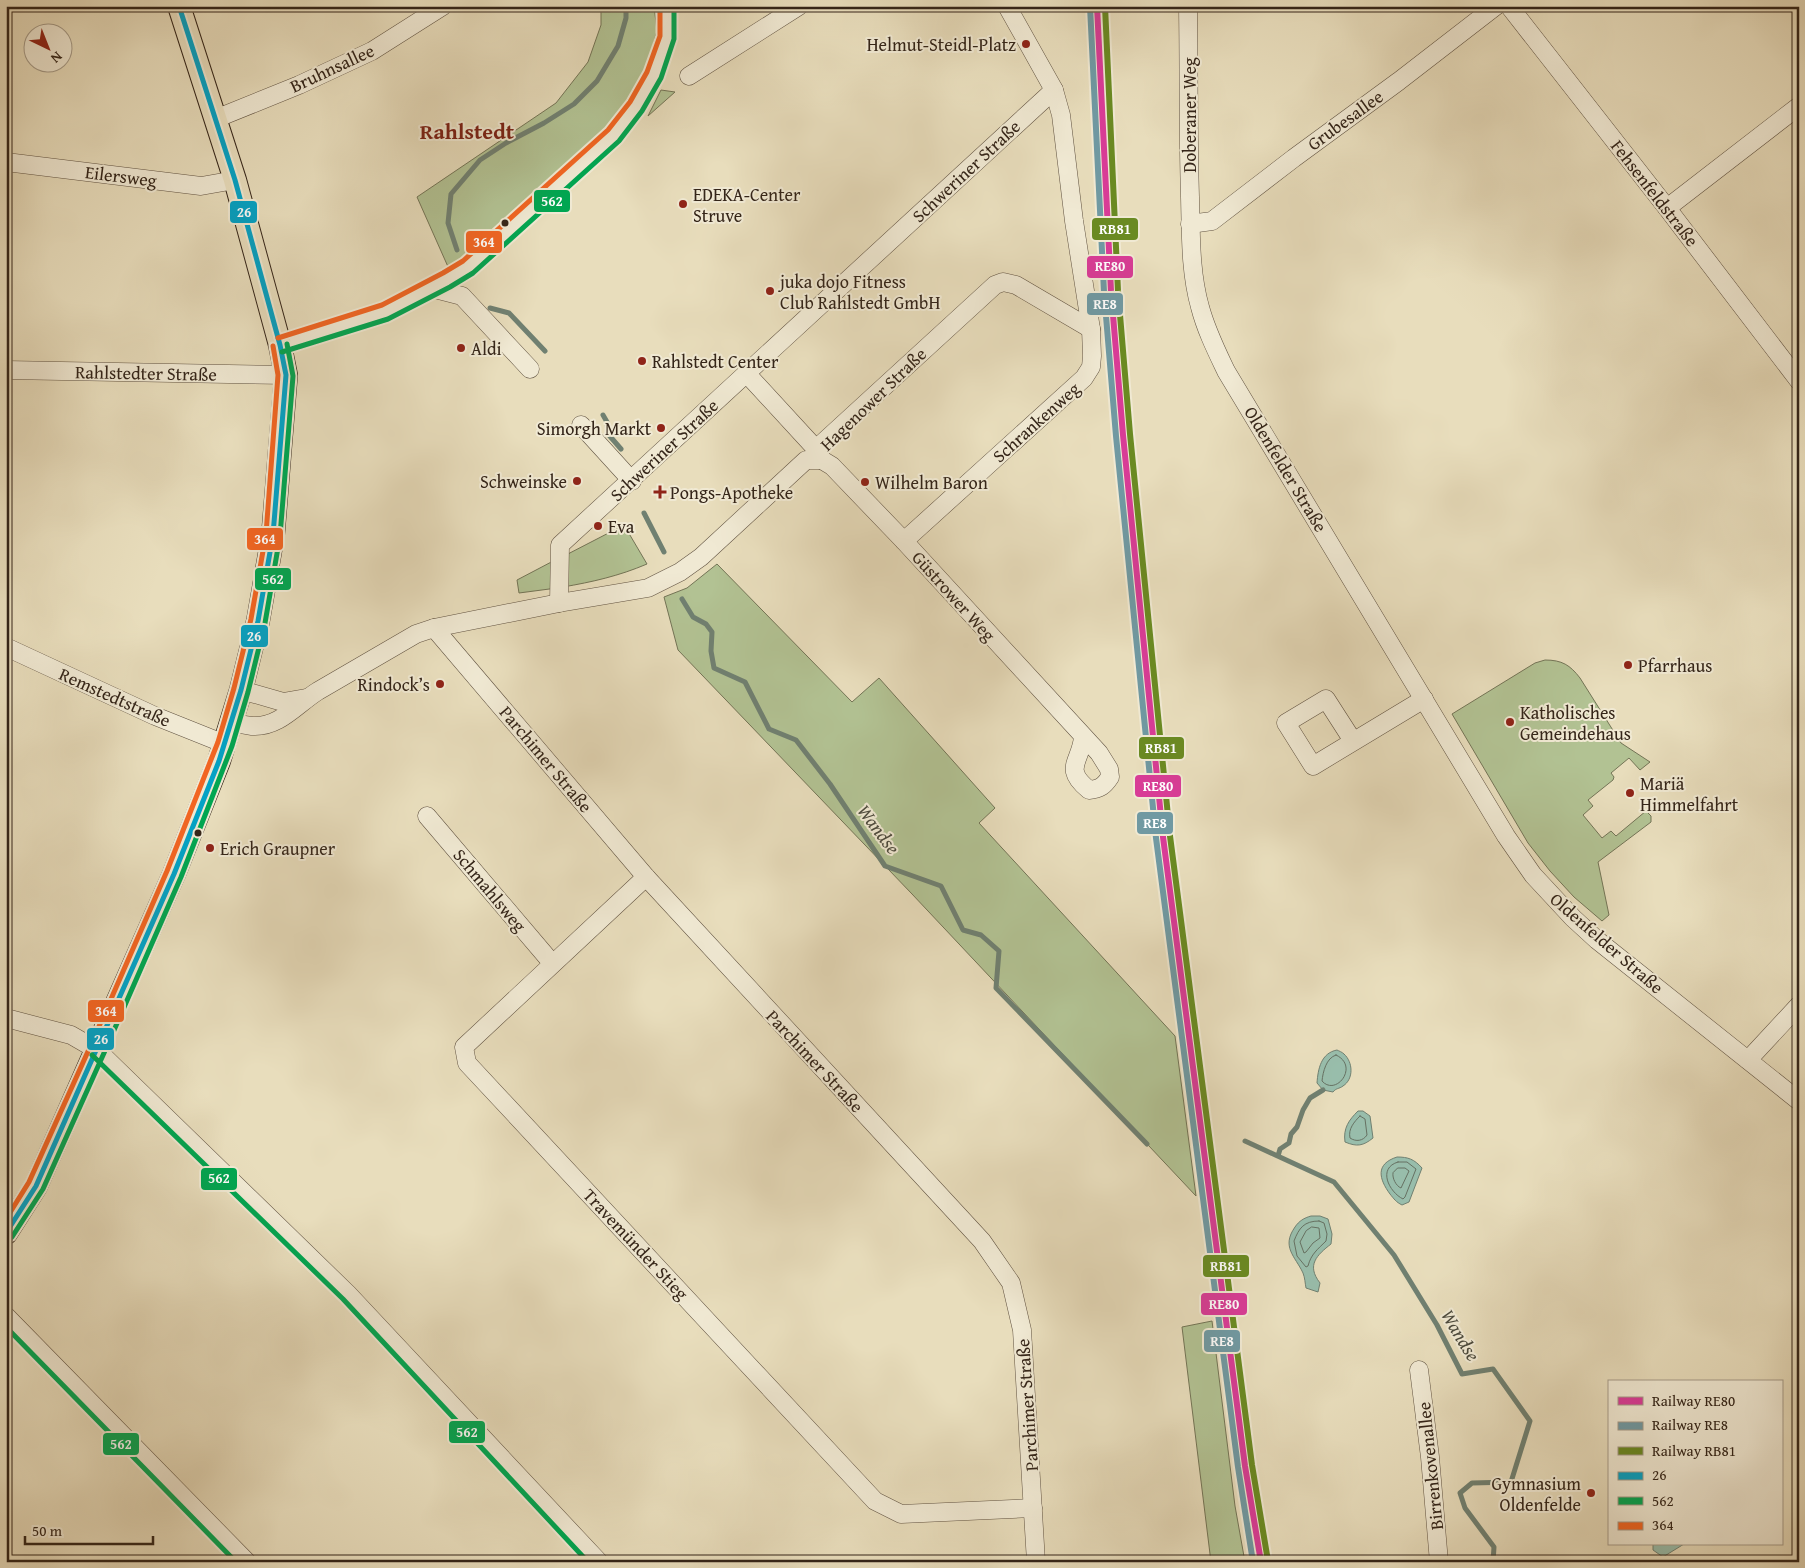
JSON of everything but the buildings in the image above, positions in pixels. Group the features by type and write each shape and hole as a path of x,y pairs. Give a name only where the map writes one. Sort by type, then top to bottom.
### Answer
{"main road":[{"path":"6,1233 36,1186 97,1050 174,874 228,733 241,690 258,620 273,535 286,375 280,345 235,180 179,6"}],"street":[{"name":"Bruhnsallee","path":"215,119 299,85 372,51 443,6"},
{"path":"280,345 385,312 432,288 468,266 614,135 636,106 654,75 666,37 667,6"},
{"path":"690,76 799,6"},
{"name":"Schrankenweg","path":"904,541 1084,378 1091,367 1091,329 1074,221 1061,115 1054,90 1008,6"},
{"path":"1023,6 1023,32"},
{"name":"Doberaner Weg","path":"1188,6 1190,224"},
{"name":"Grubesallee","path":"1190,224 1212,221 1496,6"},
{"name":"Fehsenfeldstraße","path":"1510,6 1799,381"},
{"name":"Schweriner Straße","path":"559,603 560,545 632,481 1054,90"},
{"path":"1667,208 1799,106"},
{"name":"Eilersweg","path":"6,162 201,186 235,180"},
{"name":"Oldenfelder Straße","path":"1190,224 1194,274 1200,307 1213,344 1256,421 1506,836 1533,875 1556,902 1597,940 1799,1101"},
{"name":"Hagenower Straße","path":"559,603 648,588 680,572 701,556 806,460 819,454 962,314 995,285 1003,282 1016,285 1091,329"},
{"path":"432,288 462,296 530,369"},
{"name":"Rahlstedter Straße","path":"6,370 286,375"},
{"path":"747,374 819,454"},
{"path":"581,425 632,481"},
{"name":"Güstrower Weg","path":"819,454 904,541 1083,737"},
{"path":"228,733 283,718 306,698 416,634 434,628 559,603"},
{"name":"Parchimer Straße","path":"434,628 646,877 982,1241 1012,1283 1022,1330 1036,1562"},
{"name":"Remstedtstraße","path":"6,647 155,716 228,733"},
{"path":"241,690 283,702 306,698"},
{"path":"1353,741 1424,699"},
{"name":"Schmahlsweg","path":"427,816 552,963"},
{"name":"Travemünder Stieg","path":"646,877 464,1047 467,1063 874,1501 901,1514 1033,1508"},
{"path":"1748,1060 1799,1005"},
{"path":"6,1018 72,1035 97,1050 348,1294 599,1562"},
{"path":"6,1316 247,1562"},
{"name":"Birrenkovenallee","path":"1419,1370 1430,1457 1439,1562"}],"shaded area":[{"path":"601,6 654,6 657,31 646,70 629,102 606,132 449,269 417,197 556,103 588,62 601,25"},
{"path":"661,90 675,92 648,116"},
{"path":"624,525 647,564 605,578 563,587 564,556"},
{"path":"557,559 557,588 519,593 517,580"},
{"path":"717,564 852,702 879,678 995,808 979,823 1175,1036 1196,1196 912,894 678,650 664,597 687,588"},
{"path":"1545,660 1561,662 1573,670 1621,743 1650,762 1640,770 1629,758 1611,773 1614,777 1613,780 1588,800 1593,806 1583,815 1602,838 1611,831 1616,836 1646,811 1651,816 1651,822 1598,862 1609,915 1602,921 1574,897 1528,843 1452,714 1535,663"},
{"path":"1212,1321 1235,1506 1245,1562 1211,1562 1182,1327"}],"water":[{"path":"1337,1050 1347,1057 1351,1066 1351,1075 1347,1083 1333,1092 1323,1090 1317,1083 1321,1062 1327,1054"},
{"path":"1358,1111 1363,1111 1370,1116 1373,1138 1366,1143 1353,1145 1345,1142 1345,1133 1347,1125"},
{"path":"1397,1157 1411,1159 1422,1168 1409,1202 1402,1205 1390,1194 1383,1183 1381,1173 1385,1164"},
{"path":"1311,1216 1320,1216 1328,1219 1332,1234 1331,1244 1321,1252 1315,1261 1314,1271 1320,1283 1318,1292 1306,1288 1303,1273 1289,1246 1289,1240 1295,1227 1302,1220"},
{"path":"1653,1546 1681,1546 1663,1557 1653,1550"}],"waterway":[{"name":"Wandse","path":"457,250 448,223 451,194 480,160 574,104 597,81 618,46 626,18 626,6"},
{"name":"Wandse","path":"490,308 509,313 545,351"},
{"name":"Wandse","path":"603,415 607,422 608,434 621,449"},
{"name":"Wandse","path":"644,513 664,552"},
{"name":"Wandse","path":"682,599 693,617 706,624 712,632 711,651 714,668 745,682 769,729 796,740 830,784 885,866 941,886 963,930 981,935 999,951 996,988 1147,1144"},
{"path":"1278,1156 1280,1149 1289,1143 1291,1134 1297,1127 1310,1098 1323,1090"},
{"name":"Wandse","path":"1245,1141 1334,1182 1394,1255 1437,1325 1462,1374 1493,1369 1530,1421 1511,1482 1472,1483 1460,1493 1465,1508 1494,1547 1493,1562"}],"rail line":[{"name":"RE8","path":"1090,6 1104,292 1116,436 1156,838 1238,1467 1253,1562"},
{"name":"RE80","path":"1097,6 1111,291 1123,435 1163,837 1245,1466 1261,1562"},
{"name":"RB81","path":"1105,6 1118,291 1130,434 1170,836 1252,1465 1268,1561"}],"transit line":[{"name":"26","path":"6,1233 36,1186 174,874 219,761 241,690 258,621 273,535 286,375 280,345 235,180 179,6"},
{"name":"364","path":"278,338 382,305 463,261 608,130 630,102 647,72 660,36 660,6"},
{"name":"562","path":"282,352 388,319 473,273 619,141 642,111 661,78 674,39 674,6"},
{"name":"562","path":"12,1237 43,1189 104,1053 181,877 232,746 265,623 280,536 293,376 287,344"},
{"name":"364","path":"6,1219 29,1182 90,1047 167,871 218,742 251,619 266,534 278,375 273,346"},
{"name":"562","path":"92,1055 343,1299 588,1562"},
{"name":"562","path":"6,1327 236,1562"}],"place":[{"name":"Helmut-Steidl-Platz","path":"1026,44"},
{"name":"EDEKA-Center Struve","path":"683,204"},
{"name":"juka dojo Fitness Club Rahlstedt GmbH","path":"770,291"},
{"name":"Aldi","path":"461,348"},
{"name":"Rahlstedt Center","path":"642,361"},
{"name":"Simorgh Markt","path":"661,428"},
{"name":"Schweinske","path":"577,481"},
{"name":"Wilhelm Baron","path":"865,482"},
{"name":"Pongs-Apotheke","path":"660,492"},
{"name":"Eva","path":"598,526"},
{"name":"Pfarrhaus","path":"1628,665"},
{"name":"Rindock’s","path":"440,684"},
{"name":"Katholisches Gemeindehaus","path":"1510,722"},
{"name":"Mariä Himmelfahrt","path":"1630,793"},
{"name":"Erich Graupner","path":"210,848"},
{"name":"Gymnasium Oldenfelde","path":"1591,1493"}],"district":[{"name":"Rahlstedt","path":"467,131"}]}
